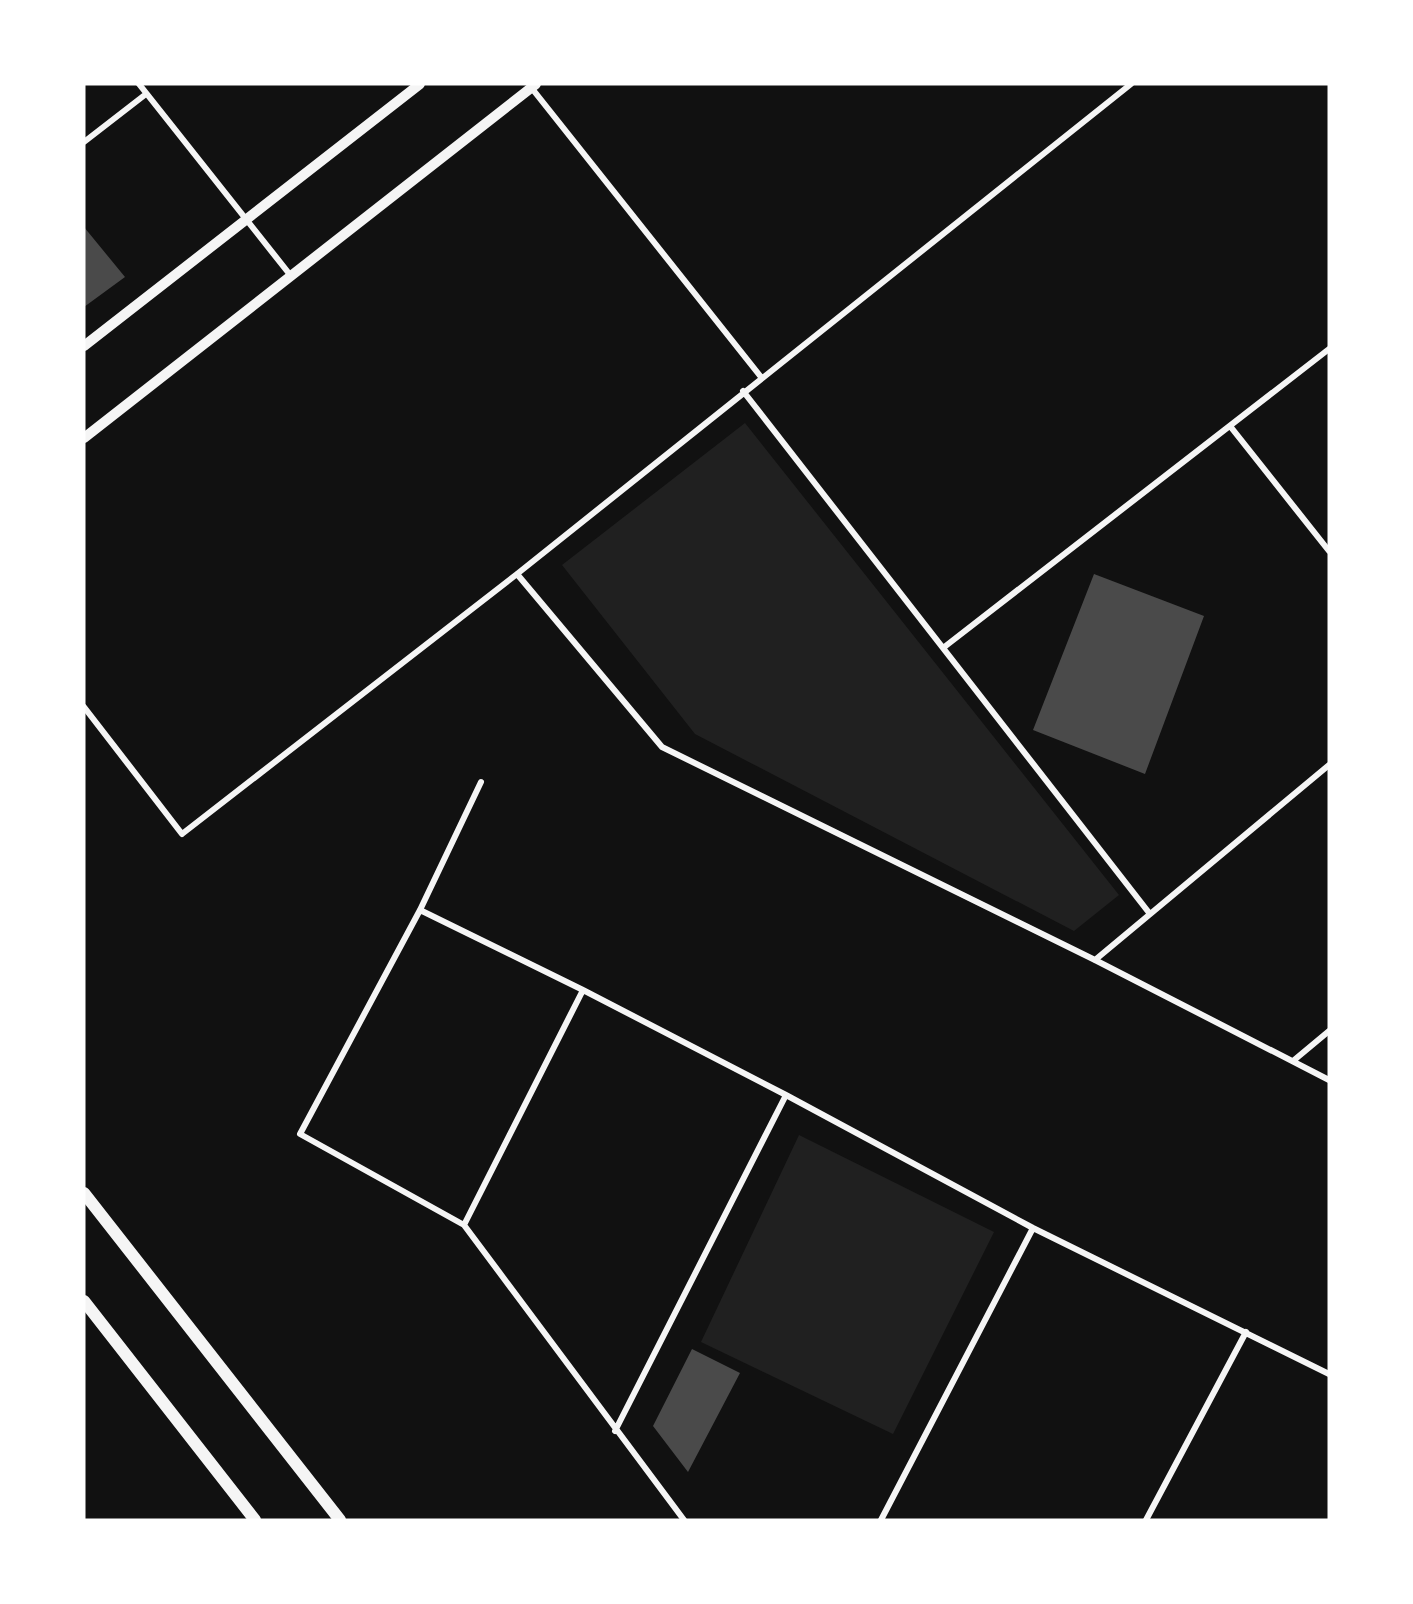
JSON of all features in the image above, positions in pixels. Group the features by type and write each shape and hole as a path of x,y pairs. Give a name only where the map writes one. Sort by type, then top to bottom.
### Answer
{"main road":[{"path":"84,1193 340,1520"},
{"path":"84,1301 255,1520"}],"street":[{"path":"139,84 291,276"},
{"path":"84,346 420,84"},
{"path":"84,707 182,834 517,574 743,391 1131,84"},
{"path":"84,438 532,85 761,377"},
{"path":"84,141 146,94"},
{"path":"944,648 1329,349"},
{"path":"743,391 1150,914"},
{"path":"1230,426 1329,550"},
{"path":"517,574 662,747 1095,960 1329,1080"},
{"path":"1095,960 1329,765"},
{"path":"481,782 420,910 300,1134 464,1225 615,1431 684,1520"},
{"path":"420,910 583,990 786,1095 1033,1228 1329,1374"},
{"path":"464,1225 583,990"},
{"path":"1293,1060 1329,1030"},
{"path":"615,1431 786,1095"},
{"path":"881,1520 1033,1228"},
{"path":"1146,1520 1246,1332"}],"shaded area":[{"path":"745,423 1119,895 1074,931 695,734 562,565"},
{"path":"799,1135 994,1232 893,1434 701,1342"}],"building":[{"path":"84,227 125,277 84,307"},
{"path":"1094,574 1204,616 1145,774 1033,730"},
{"path":"692,1349 740,1373 688,1472 653,1426"}]}
